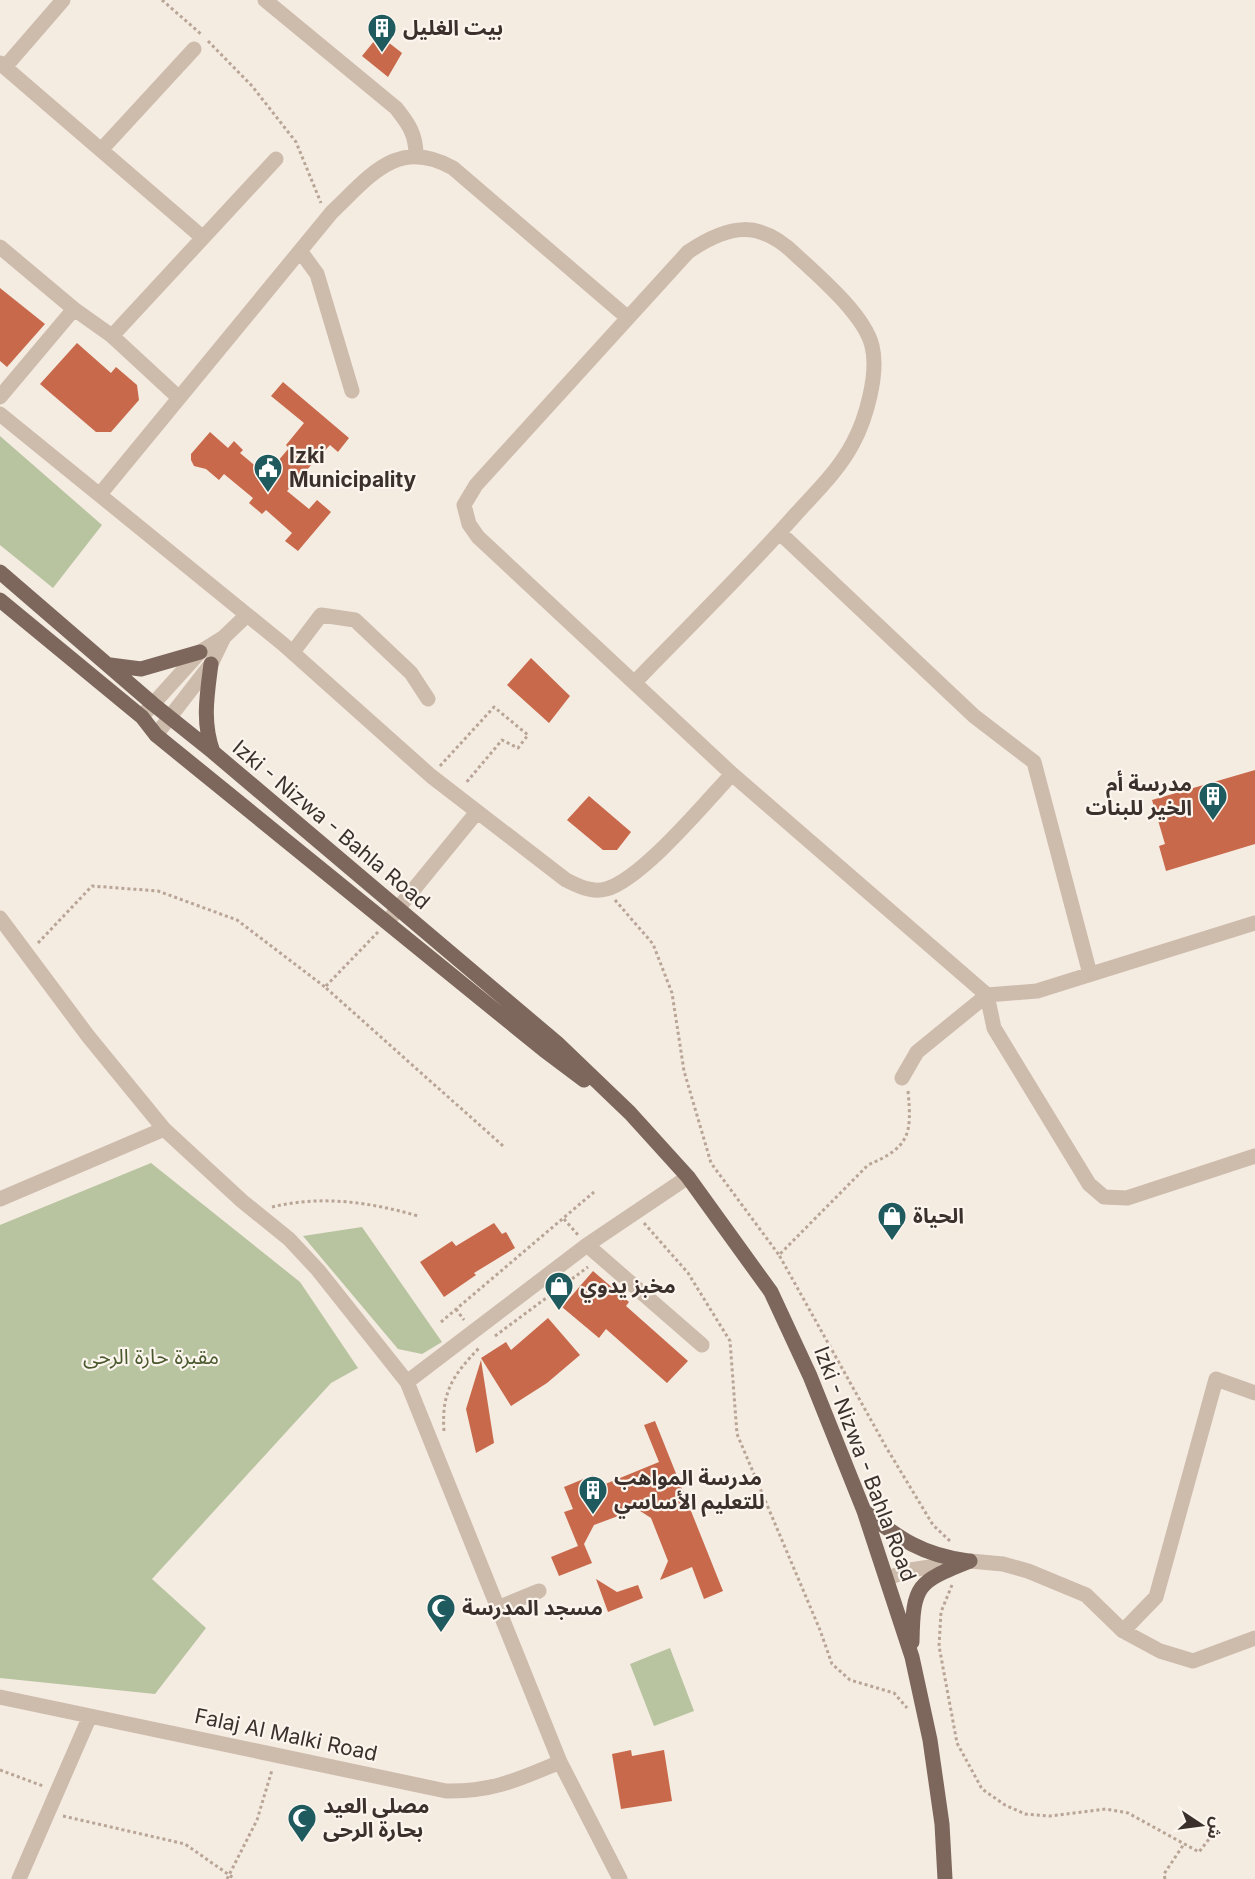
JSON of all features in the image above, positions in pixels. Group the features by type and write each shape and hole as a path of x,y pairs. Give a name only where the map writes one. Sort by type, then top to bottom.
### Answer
{"main road":[{"name":"Izki - Nizwa - Bahla Road","path":"0,572 168,717 213,752 557,1043 630,1113 688,1177 771,1292 810,1376 864,1511 888,1578 912,1657 924,1712 942,1824 945,1879"},
{"name":"Izki - Nizwa - Bahla Road","path":"0,600 142,717 156,735 544,1050 630,1113"},
{"path":"109,665 141,669 200,652"},
{"path":"211,664 205,710 206,732 213,752"},
{"path":"864,1511 896,1537 918,1549 938,1557 970,1561"},
{"path":"912,1657 912,1614 919,1590 931,1577 970,1561"}],"street":[{"path":"264,0 396,108 411,126 416,140 416,154"},
{"path":"55,3 3,65 202,237"},
{"path":"101,150 194,49"},
{"path":"100,493 332,212 369,177 397,159 416,154 436,158 453,168 628,318"},
{"path":"112,336 276,159"},
{"path":"635,682 780,533 831,476 853,444 864,416 872,381 872,346 858,318 784,243 757,230 730,230 711,236 696,246 476,485 464,505 469,524 478,537 732,774 987,995 994,1028 1089,1184 1104,1197 1127,1198 1255,1156"},
{"path":"0,247 74,309 112,336 178,397"},
{"path":"301,252 317,274 352,391"},
{"path":"0,397 74,309"},
{"path":"0,414 293,652 431,776 566,880 585,890 605,889 623,881 642,867 732,774"},
{"path":"780,533 974,716 1034,762 1090,974"},
{"path":"142,717 200,652 224,637 247,615"},
{"path":"293,652 321,615 355,620 411,673 429,699"},
{"path":"156,735 211,664 224,637"},
{"path":"387,922 477,812"},
{"path":"0,918 27,956 164,1129 289,1239 318,1270 407,1382 500,1607 560,1762 620,1879"},
{"path":"902,1078 917,1052 987,995 1038,991 1255,923"},
{"path":"0,1199 164,1129"},
{"path":"407,1382 587,1245 688,1177"},
{"path":"587,1245 702,1345"},
{"path":"1123,1631 1156,1597 1216,1379 1255,1393"},
{"path":"888,1578 910,1570 970,1561 1003,1564 1029,1571 1086,1595 1123,1631 1160,1651 1193,1661 1255,1638"},
{"path":"500,1607 539,1592"},
{"name":"Falaj Al Malki Road","path":"0,1697 446,1791 475,1792 512,1782 560,1762"},
{"path":"19,1879 90,1716"}],"path":[{"path":"162,0 252,86 296,142 320,202 332,212"},
{"path":"431,776 494,707 528,735 518,748 502,740 456,795"},
{"path":"27,956 67,909 92,886 158,891 237,920 326,987 503,1146"},
{"path":"605,889 653,944 672,993 684,1071 711,1163 779,1255 886,1447 933,1525 970,1561"},
{"path":"326,987 387,922"},
{"path":"779,1255 868,1165 884,1158 906,1140 910,1123 908,1091 902,1078"},
{"path":"441,1322 594,1192"},
{"path":"255,1211 282,1205 337,1201 391,1208 418,1216"},
{"path":"564,1219 587,1245"},
{"path":"649,1231 688,1273 730,1341 737,1434 820,1630 832,1664 850,1680 894,1694 913,1714 924,1712"},
{"path":"446,1439 444,1406 450,1384 459,1369 478,1348 600,1258"},
{"path":"954,1581 941,1612 939,1646 957,1743 982,1788 1005,1805 1025,1814 1050,1816 1106,1809 1128,1813 1199,1852 1216,1830"},
{"path":"227,1879 257,1820 277,1754"},
{"path":"0,1770 58,1792"},
{"path":"50,1812 185,1844 235,1879"},
{"path":"1165,1879 1164,1874 1184,1844"}],"green space":[{"path":"0,436 102,525 53,588 0,545"},
{"name":"مقبرة حارة الرحى","path":"151,1163 300,1282 358,1368 331,1383 152,1579 206,1628 155,1694 0,1678 0,1225"},
{"path":"362,1227 442,1342 422,1354 398,1349 303,1236"},
{"path":"670,1648 694,1711 654,1726 630,1664"}],"building":[{"name":"بيت الغليل","path":"379,35 402,53 388,77 362,56"},
{"path":"0,288 45,324 7,367 0,361"},
{"path":"77,343 111,373 116,367 137,385 139,400 111,432 96,432 40,384"},
{"name":"Izki Municipality","path":"283,382 349,438 338,452 330,445 287,491 309,509 317,500 331,512 298,551 285,541 292,533 266,510 262,514 249,503 253,498 224,474 219,480 206,469 194,466 191,460 191,454 210,432 228,448 234,441 243,450 240,453 266,475 289,448 286,445 304,423 271,396"},
{"path":"531,658 570,696 549,723 507,685"},
{"name":"مدرسة أم الخير للبنات","path":"1255,770 1255,844 1166,871 1159,846 1165,844 1152,800"},
{"path":"589,796 631,832 617,850 603,850 567,820"},
{"path":"494,1223 502,1234 506,1232 515,1248 474,1273 476,1275 444,1297 420,1262 452,1241 456,1246"},
{"path":"593,1271 629,1302 626,1306 688,1361 667,1383 606,1329 599,1338 562,1307"},
{"path":"548,1318 580,1355 547,1383 511,1406 481,1358 506,1342 511,1350"},
{"path":"481,1360 494,1443 476,1453 466,1409"},
{"name":"مدرسة المواهب للتعليم الأساسي","path":"655,1421 723,1591 704,1599 692,1567 660,1580 668,1561 651,1518 637,1509 594,1525 584,1544 592,1563 559,1576 551,1557 578,1546 564,1512 573,1509 564,1487 593,1475 598,1487 659,1462 644,1425"},
{"path":"596,1579 617,1592 638,1585 643,1598 608,1612"},
{"path":"631,1750 632,1756 664,1750 672,1801 621,1809 612,1754"}],"place":[{"name":"بيت الغليل","path":"382,54"},
{"name":"Izki Municipality","path":"268,494"},
{"name":"مدرسة أم الخير للبنات","path":"1213,822"},
{"name":"الحياة","path":"892,1242"},
{"name":"مخبز يدوي","path":"559,1312"},
{"name":"مدرسة المواهب للتعليم الأساسي","path":"593,1516"},
{"name":"مسجد المدرسة","path":"441,1634"},
{"name":"مصلى العيد بحارة الرحى","path":"302,1844"}]}
